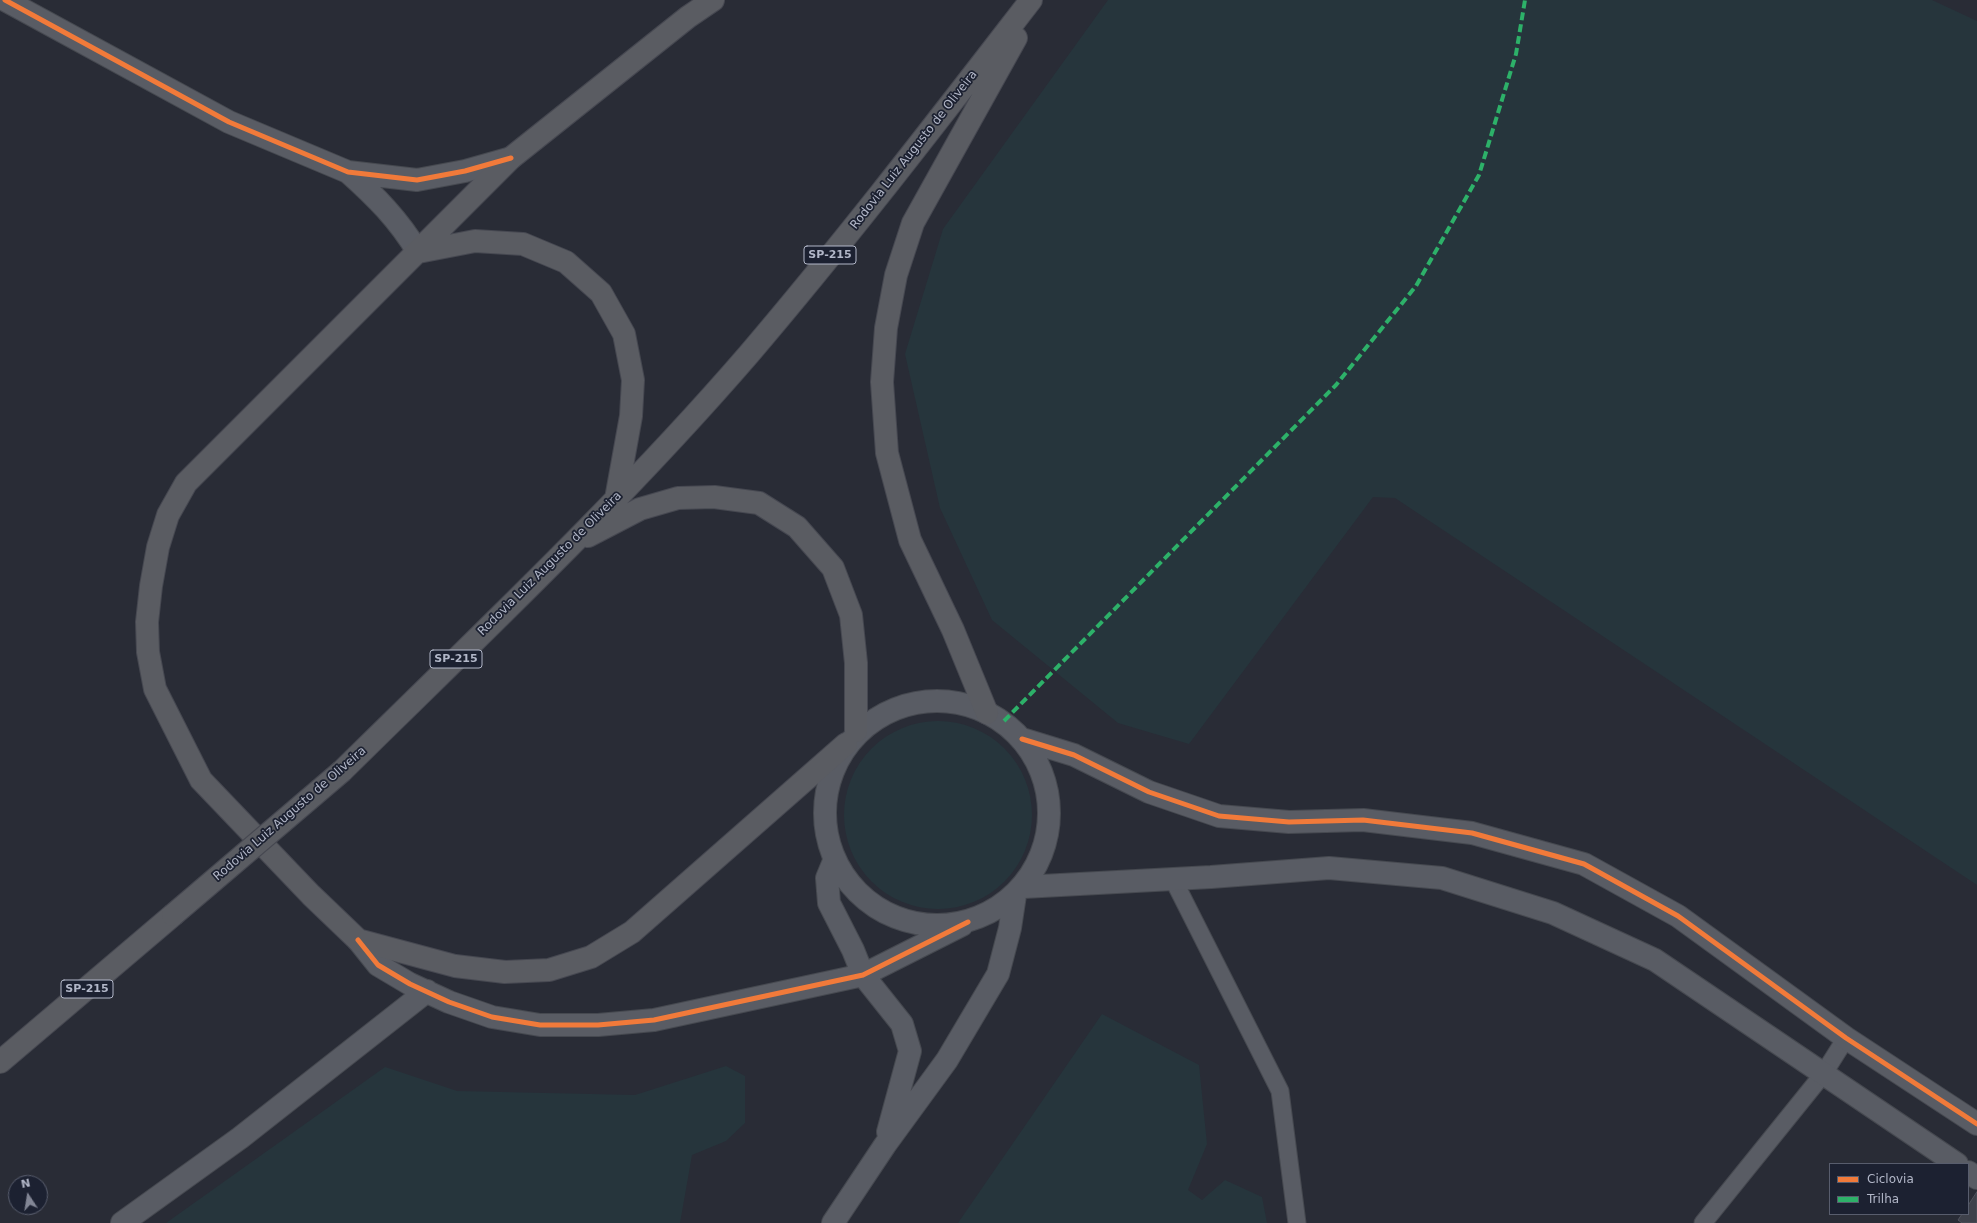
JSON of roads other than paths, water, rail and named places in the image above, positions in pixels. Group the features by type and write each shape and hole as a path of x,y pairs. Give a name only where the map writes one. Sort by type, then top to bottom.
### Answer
{"highway":[{"path":"570,546 640,509 678,498 714,497 760,503 797,527 832,568 852,615 856,663 851,737 632,932 591,957 549,970 505,972 455,966 358,940 311,896 201,780 155,689 148,652 147,622 151,586 158,547 168,515 186,483 511,158 688,17 713,0"},
{"name":"Rodovia Luiz Augusto de Oliveira","path":"0,1062 342,771 616,499 758,342 894,178 1031,0"},
{"path":"987,712 953,630 910,540 887,453 882,374 886,328 896,276 913,223 1036,0"},
{"path":"418,252 475,241 523,244 566,262 601,293 624,334 633,380 631,416 616,499"}],"street":[{"path":"5,0 229,122 348,172 416,180 464,171 511,158"},
{"path":"348,172 380,201 403,228 418,252"},
{"path":"833,1223 885,1145 947,1060 998,974 1019,891 1043,853 1050,813 1043,774 1022,739 1004,721 987,712 956,703 920,701 881,712 851,737 824,806 834,861 867,902 915,924 968,922"},
{"path":"1022,739 1074,755 1149,792 1219,816 1289,822 1363,820 1472,833 1584,864 1678,916 1846,1038 1977,1124"},
{"path":"834,861 827,878 829,903 853,950 863,975 902,1024 910,1051 885,1145"},
{"path":"358,940 378,965 449,1002 492,1017 540,1025 598,1025 654,1020 863,975 993,911 1019,891 1329,868 1442,878 1553,913 1655,960 1956,1163"},
{"path":"122,1223 240,1138 427,991"}],"lane":[{"path":"1173,879 1280,1091 1297,1223"},
{"path":"1703,1223 1824,1073 1846,1038"}]}
